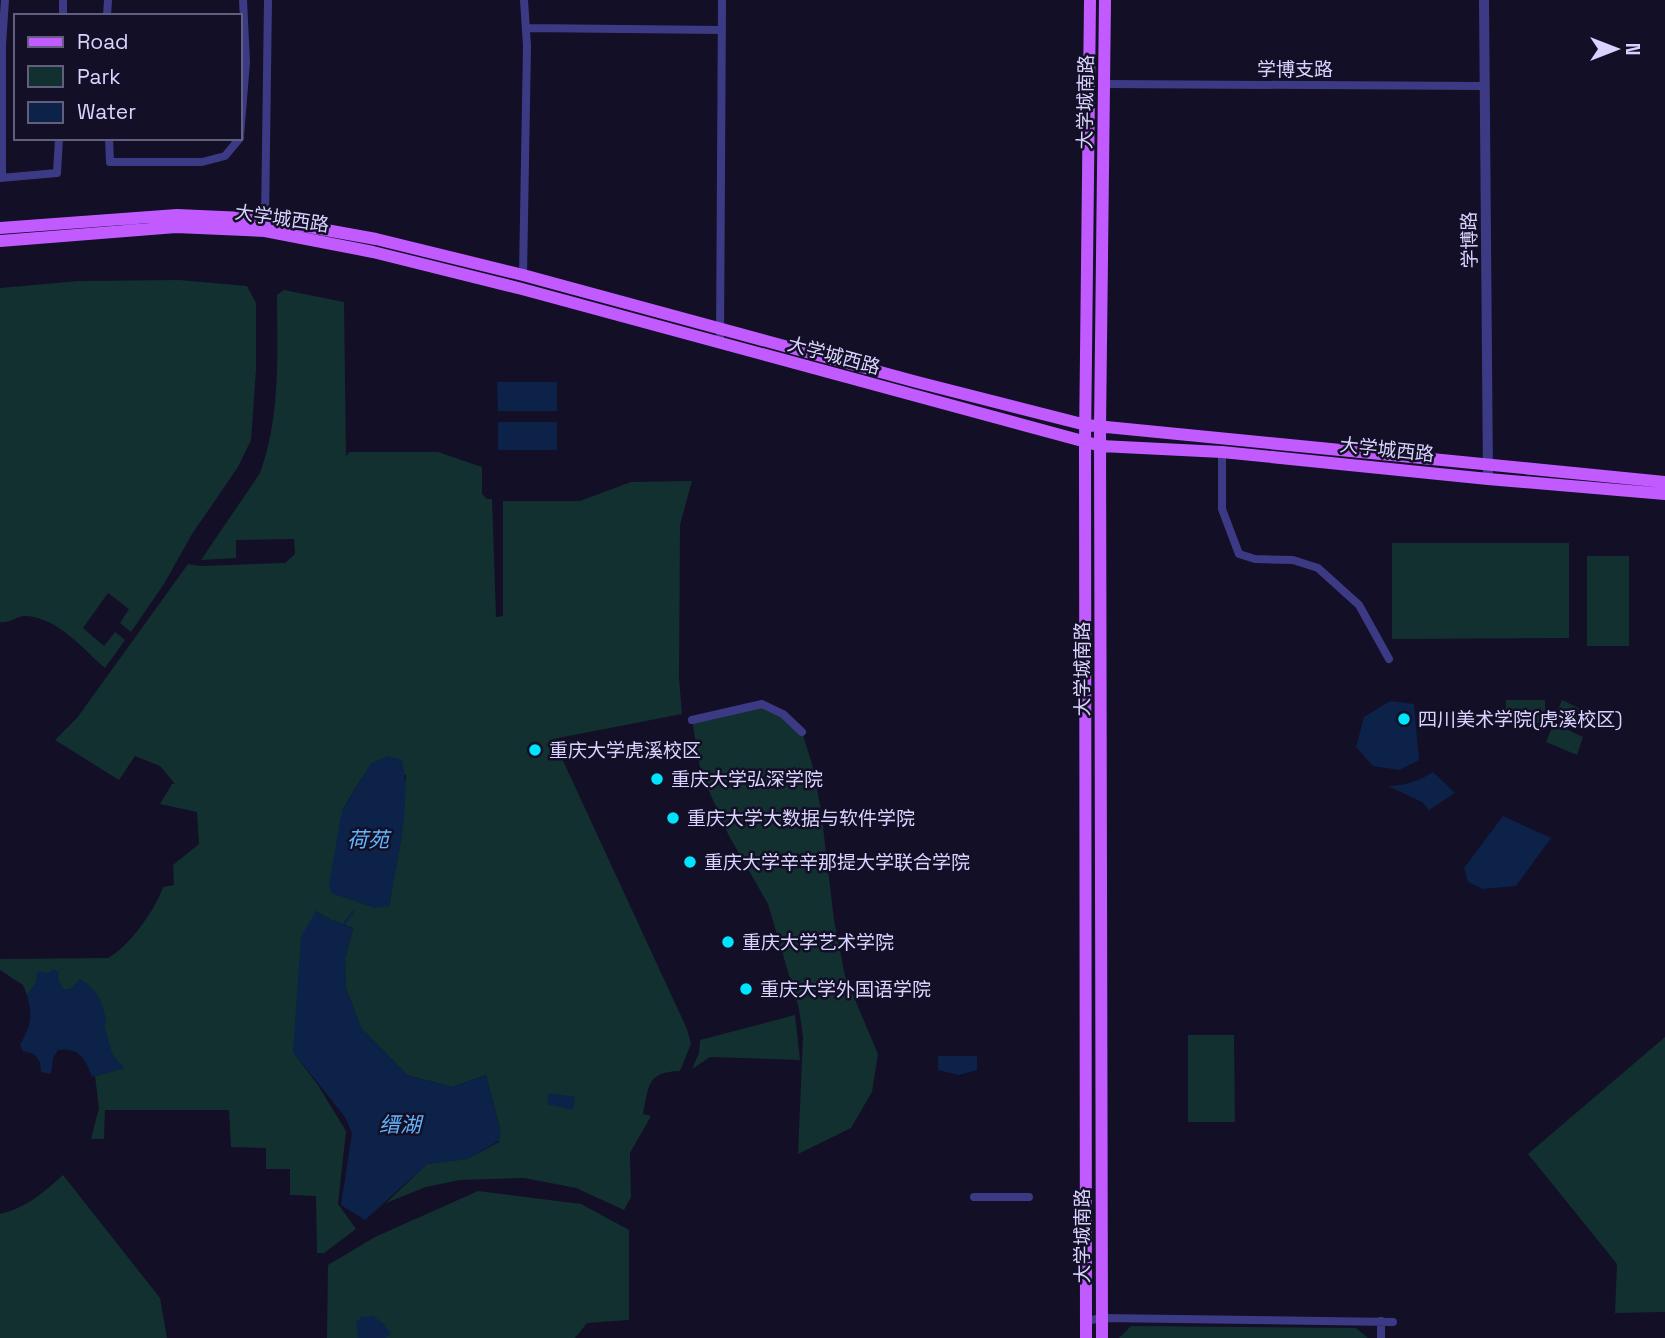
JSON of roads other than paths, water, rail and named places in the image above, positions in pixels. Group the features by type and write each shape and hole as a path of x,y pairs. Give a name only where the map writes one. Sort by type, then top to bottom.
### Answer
{"main road":[{"name":"大学城南路","path":"1086,1338 1085,443 1090,0"},
{"name":"大学城南路","path":"1102,1338 1100,428 1105,0"},
{"name":"大学城西路","path":"0,228 177,215 376,239 523,275 1100,428 1665,494"},
{"name":"大学城西路","path":"0,241 176,227 265,225 522,289 1101,446 1665,482"}],"street":[{"path":"5,0 1,178 57,173 58,140"},
{"path":"242,112 246,62 243,0"},
{"path":"265,225 268,0"},
{"path":"523,275 526,28 524,0"},
{"path":"720,343 722,0"},
{"name":"学博路","path":"1484,0 1489,472"},
{"path":"526,28 722,30"},
{"name":"学博支路","path":"1104,84 1485,86"},
{"path":"109,140 110,162 202,162 225,156 238,140"},
{"path":"1222,452 1222,509 1239,554 1255,559 1293,560 1318,568 1359,605 1389,659"},
{"path":"692,720 762,704 783,714 802,732"},
{"path":"974,1197 1029,1197"},
{"path":"1086,1321 1102,1318 1393,1322"},
{"path":"1381,1321 1381,1338"}],"water":[{"path":"497,382 557,382 557,411 498,411"},
{"path":"498,422 557,422 557,450 498,450"},
{"path":"1390,701 1414,704 1419,760 1399,770 1373,766 1356,747 1364,717"},
{"name":"荷苑","path":"388,756 402,760 405,777 404,813 389,906 375,908 331,893 329,884 342,811 371,763"},
{"path":"1433,772 1455,793 1429,810 1422,802 1388,786 1411,782"},
{"path":"1503,816 1551,838 1516,886 1483,889 1468,882 1464,868"},
{"name":"缙湖","path":"316,911 353,928 345,959 346,989 361,1028 407,1075 452,1087 486,1075 500,1129 499,1141 467,1159 427,1164 365,1220 341,1205 352,1133 345,1117 293,1052 301,937"},
{"path":"53,969 59,972 58,981 64,990 70,989 80,979 96,992 104,1009 104,1027 110,1049 125,1068 92,1077 81,1056 72,1051 58,1050 53,1058 51,1074 41,1072 40,1062 34,1054 23,1051 20,1045 29,1026 30,1015 27,995 36,983 37,971 49,973"},
{"path":"938,1056 977,1056 977,1070 959,1075 938,1070"},
{"path":"548,1093 575,1097 573,1110 547,1104"},
{"path":"373,1316 384,1324 391,1334 385,1338 358,1338 356,1323 361,1317"}],"waterway":[{"path":"344,924 353,912"}],"place":[{"name":"四川美术学院(虎溪校区)","path":"1404,719"},
{"name":"重庆大学虎溪校区","path":"535,750"},
{"name":"重庆大学弘深学院","path":"657,779"},
{"name":"重庆大学大数据与软件学院","path":"673,818"},
{"name":"重庆大学辛辛那提大学联合学院","path":"690,862"},
{"name":"重庆大学艺术学院","path":"728,942"},
{"name":"重庆大学外国语学院","path":"746,989"}]}
